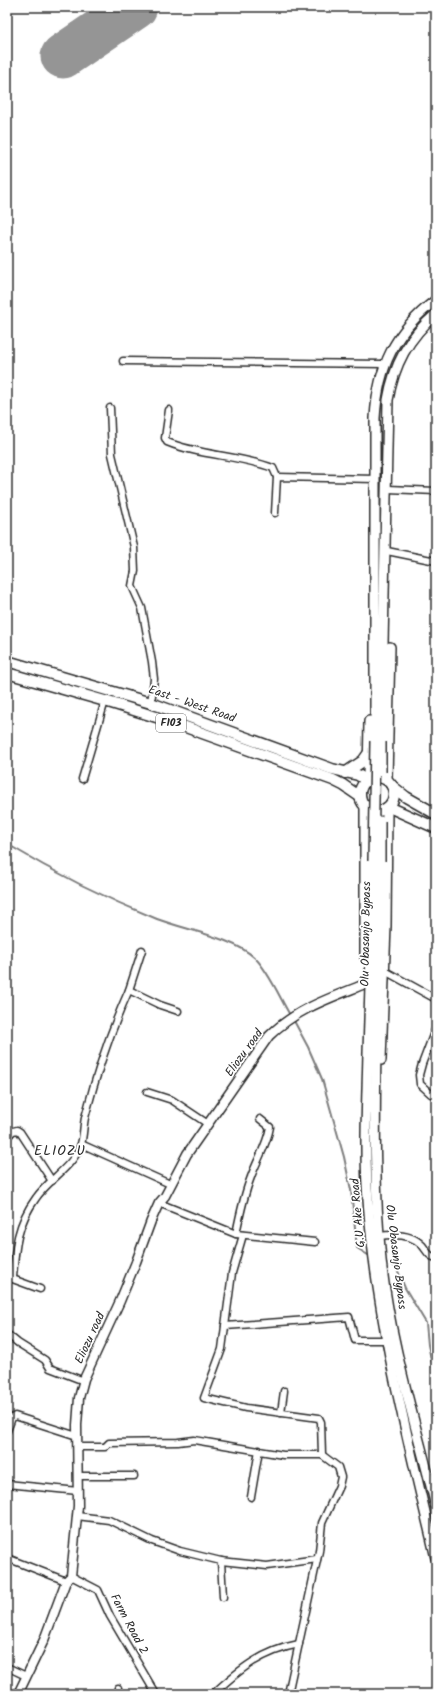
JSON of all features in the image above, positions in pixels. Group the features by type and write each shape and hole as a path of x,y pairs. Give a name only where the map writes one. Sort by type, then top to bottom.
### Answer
{"main road":[{"path":"378,741 376,393 385,364 394,344 417,316 436,300"},
{"path":"378,741 388,489 388,417 391,384 402,354 410,340 436,314"},
{"path":"359,796 361,787 367,779 370,601 376,536"},
{"path":"371,1100 383,1043 388,807 394,797 390,782 390,573 386,538"},
{"name":"East - West Road","path":"7,661 150,703 345,773 358,775 367,779"},
{"name":"East - West Road","path":"7,673 166,720 333,780 359,796"},
{"name":"Olu Obasanjo Bypass","path":"378,741 377,861 371,1100 379,1236 386,1288 403,1374 436,1506"},
{"path":"345,773 363,762 368,754"},
{"name":"F103","path":"367,779 376,776 390,782"},
{"path":"390,782 406,797 436,814"},
{"name":"F103","path":"359,796 366,807"},
{"path":"371,1100 364,1043 366,807 378,811 388,807 436,828"},
{"name":"G.U Ake Road","path":"371,1100 368,1198 374,1261 386,1340 436,1558"}],"street":[{"path":"123,361 385,364"},
{"path":"110,408 112,454 134,547 135,571 132,586 142,608 152,662 154,679 150,703"},
{"path":"169,410 165,438 167,442 214,455 261,463 272,468 277,478 275,513"},
{"path":"277,478 376,479"},
{"path":"388,489 436,491"},
{"path":"388,551 436,561"},
{"path":"82,779 105,701"},
{"path":"40,1288 10,1277 16,1242 22,1222 36,1197 75,1156 81,1144 85,1116 103,1054 129,990 142,950"},
{"path":"384,971 436,999"},
{"name":"Eliozu road","path":"18,1694 52,1620 69,1578 77,1516 77,1436 79,1398 84,1381 134,1269 150,1221 187,1154 260,1048 281,1025 302,1010 364,984"},
{"path":"129,990 160,1005 178,1011"},
{"path":"431,1094 420,1084 419,1076 436,1027"},
{"path":"147,1092 172,1100 208,1124"},
{"path":"236,1234 240,1210 251,1177 269,1135 270,1127 260,1119"},
{"path":"7,1137 13,1131 17,1130 20,1132 52,1181"},
{"path":"81,1144 170,1184"},
{"path":"159,1203 236,1234 315,1242"},
{"path":"379,1236 397,1234 412,1239 421,1244 429,1255 436,1258"},
{"path":"243,1235 232,1273 222,1349 204,1398 246,1408 319,1418 321,1422 322,1455"},
{"path":"225,1326 349,1317 355,1340 386,1340"},
{"path":"7,1334 18,1343 45,1360 50,1368 84,1381"},
{"path":"281,1413 284,1391"},
{"path":"7,1431 12,1418 15,1416 77,1436"},
{"path":"77,1447 105,1447 109,1443 178,1442 194,1440 283,1455 322,1455 338,1467 341,1477 339,1486 322,1523 317,1559 288,1694"},
{"path":"250,1497 259,1450"},
{"path":"78,1476 134,1476"},
{"path":"7,1484 78,1491"},
{"path":"77,1516 108,1520 152,1541 180,1551 221,1561 268,1566 317,1559"},
{"name":"Farm Road 2","path":"7,1558 69,1578 98,1590 110,1616 156,1694"},
{"path":"221,1561 223,1597"},
{"path":"213,1694 235,1674 262,1655 281,1648 299,1644"},
{"path":"7,1667 26,1676"}],"waterway":[{"path":"7,844 62,875 118,902 157,919 209,935 246,951 255,958 265,970 290,1015"},
{"path":"293,1019 308,1047 322,1079 344,1157 351,1190 357,1248 371,1257"},
{"path":"392,1264 397,1269 405,1288 426,1323 428,1345 436,1382"}],"runway":[{"path":"63,56 135,7"}],"district":[{"name":"ELIOZU","path":"60,1151"}]}
